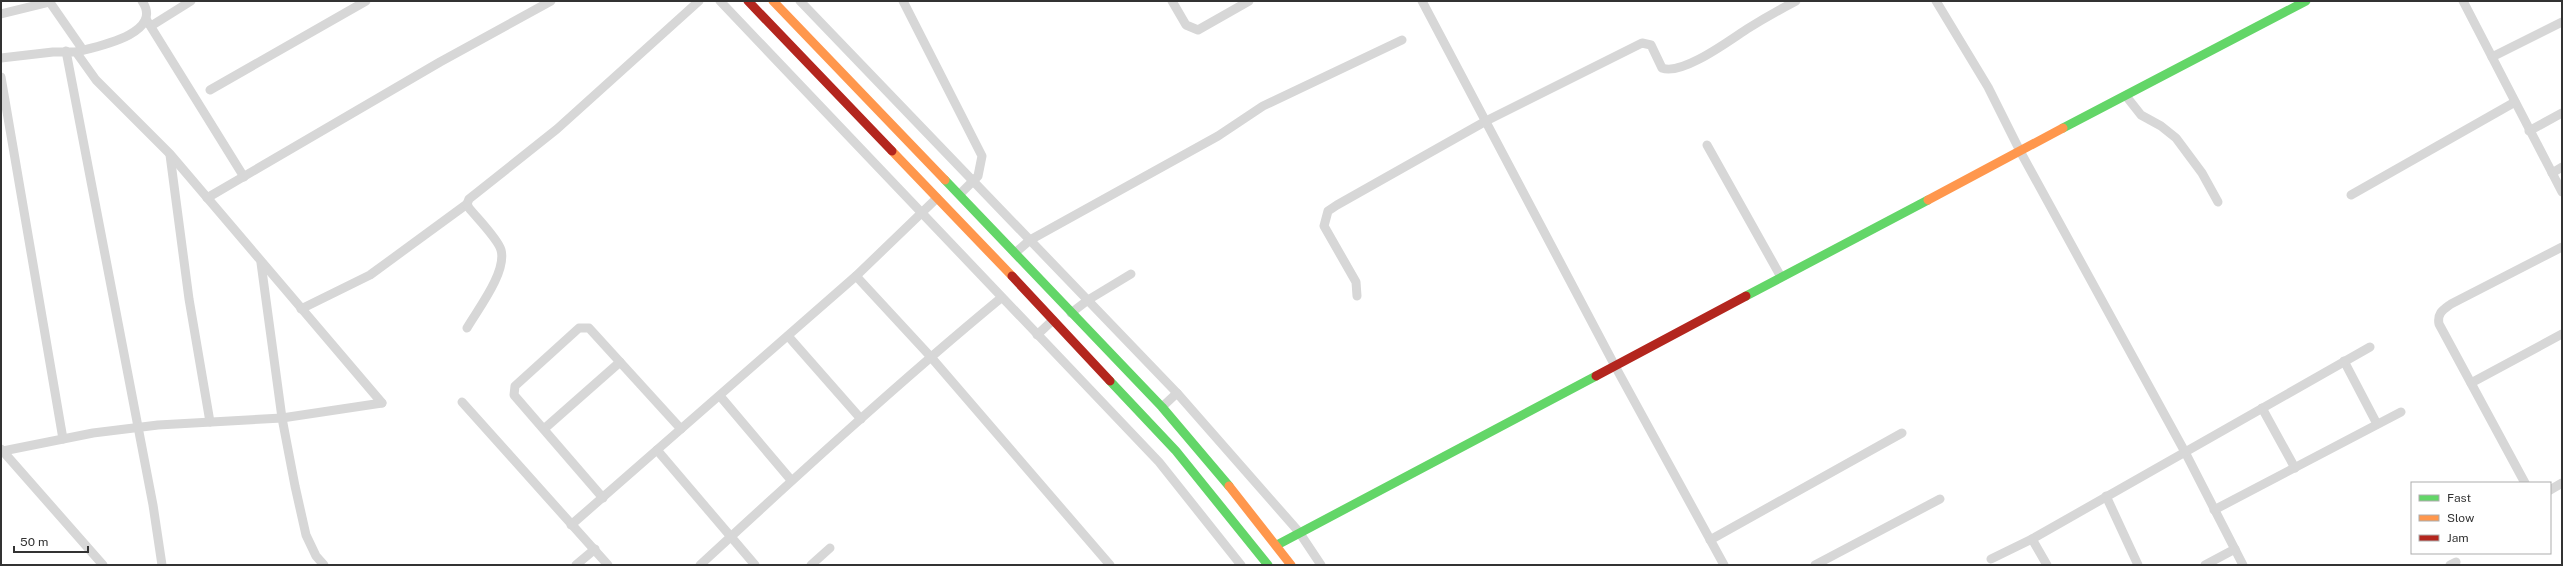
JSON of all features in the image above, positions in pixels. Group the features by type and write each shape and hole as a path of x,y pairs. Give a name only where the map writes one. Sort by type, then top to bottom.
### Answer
{"main road":[{"path":"748,1 1176,451 1268,565"},
{"path":"773,1 960,194 1071,313 1130,359 1162,407 1277,545 1291,565"},
{"path":"1277,545 2020,150 2306,1"}],"street":[{"path":"1,14 50,1 75,51 96,80 170,154 301,310 382,403 282,418 137,428 62,439 2,450"},
{"path":"142,1 147,12 149,22 244,177"},
{"path":"1,58 75,51 108,44 138,30 149,22 191,1"},
{"path":"210,90 366,1"},
{"path":"207,198 440,62 551,1"},
{"path":"301,310 370,275 467,204 469,199 557,129 699,1"},
{"path":"720,1 1160,462 1241,565"},
{"path":"800,1 1088,300 1130,359 1177,393 1299,532 1321,565"},
{"path":"903,1 982,156 982,162 975,181 960,194"},
{"path":"1172,1 1186,25 1198,30 1249,1"},
{"path":"1422,1 1615,366 1724,565"},
{"path":"1358,296 1356,282 1324,226 1328,211 1486,121 1642,43 1651,45 1662,68 1671,70 1718,50 1747,29 1796,1"},
{"path":"1936,1 1988,88 2020,150 2185,452 2243,565"},
{"path":"2463,1 2529,131 2562,192"},
{"path":"2492,57 2562,22"},
{"path":"1015,253 1030,240 1218,136 1263,106 1402,40"},
{"path":"75,51 137,428 153,505 162,565"},
{"path":"1,77 62,439"},
{"path":"2126,96 2136,111 2161,126 2179,142 2202,173 2218,202"},
{"path":"2351,195 2515,102"},
{"path":"2529,131 2562,113"},
{"path":"1707,145 1781,277"},
{"path":"170,154 189,299 210,422"},
{"path":"2552,173 2562,167"},
{"path":"571,525 856,276 937,198"},
{"path":"467,204 501,249 502,261 495,281 467,328"},
{"path":"2524,482 2439,324 2438,318 2442,310 2562,247"},
{"path":"261,263 282,418 306,535 316,556 324,565"},
{"path":"1071,313 1088,300 1131,274"},
{"path":"856,276 930,356 1110,565"},
{"path":"700,565 791,480 930,356 1002,298"},
{"path":"1037,334 1053,320"},
{"path":"603,498 514,395 515,386 579,328 589,328 681,429"},
{"path":"2471,383 2562,334"},
{"path":"788,336 861,419"},
{"path":"1991,559 2032,539 2370,347"},
{"path":"2344,361 2377,424"},
{"path":"544,429 620,362"},
{"path":"1162,407 1177,393"},
{"path":"720,396 791,480"},
{"path":"462,402 608,565"},
{"path":"2262,408 2295,468"},
{"path":"2214,510 2401,412"},
{"path":"1710,540 1902,433"},
{"path":"2,450 103,565"},
{"path":"657,450 755,565"},
{"path":"2551,489 2562,483"},
{"path":"2106,496 2138,565"},
{"path":"1815,565 1940,499"},
{"path":"2032,539 2047,565"},
{"path":"811,565 830,548"},
{"path":"576,565 594,549"},
{"path":"2205,565 2235,549"}],"traffic: fast":[{"path":"2063,128 2306,1"},
{"path":"945,180 1162,407 1229,486"},
{"path":"1746,296 1928,200"},
{"path":"1277,545 1596,376"},
{"path":"1110,381 1176,451 1268,565"}],"traffic: slow":[{"path":"773,1 945,180"},
{"path":"1928,200 2063,128"},
{"path":"892,151 1012,276"},
{"path":"1229,486 1291,565"}],"traffic: jam":[{"path":"748,1 892,151"},
{"path":"1012,276 1110,381"},
{"path":"1596,376 1746,296"}]}
